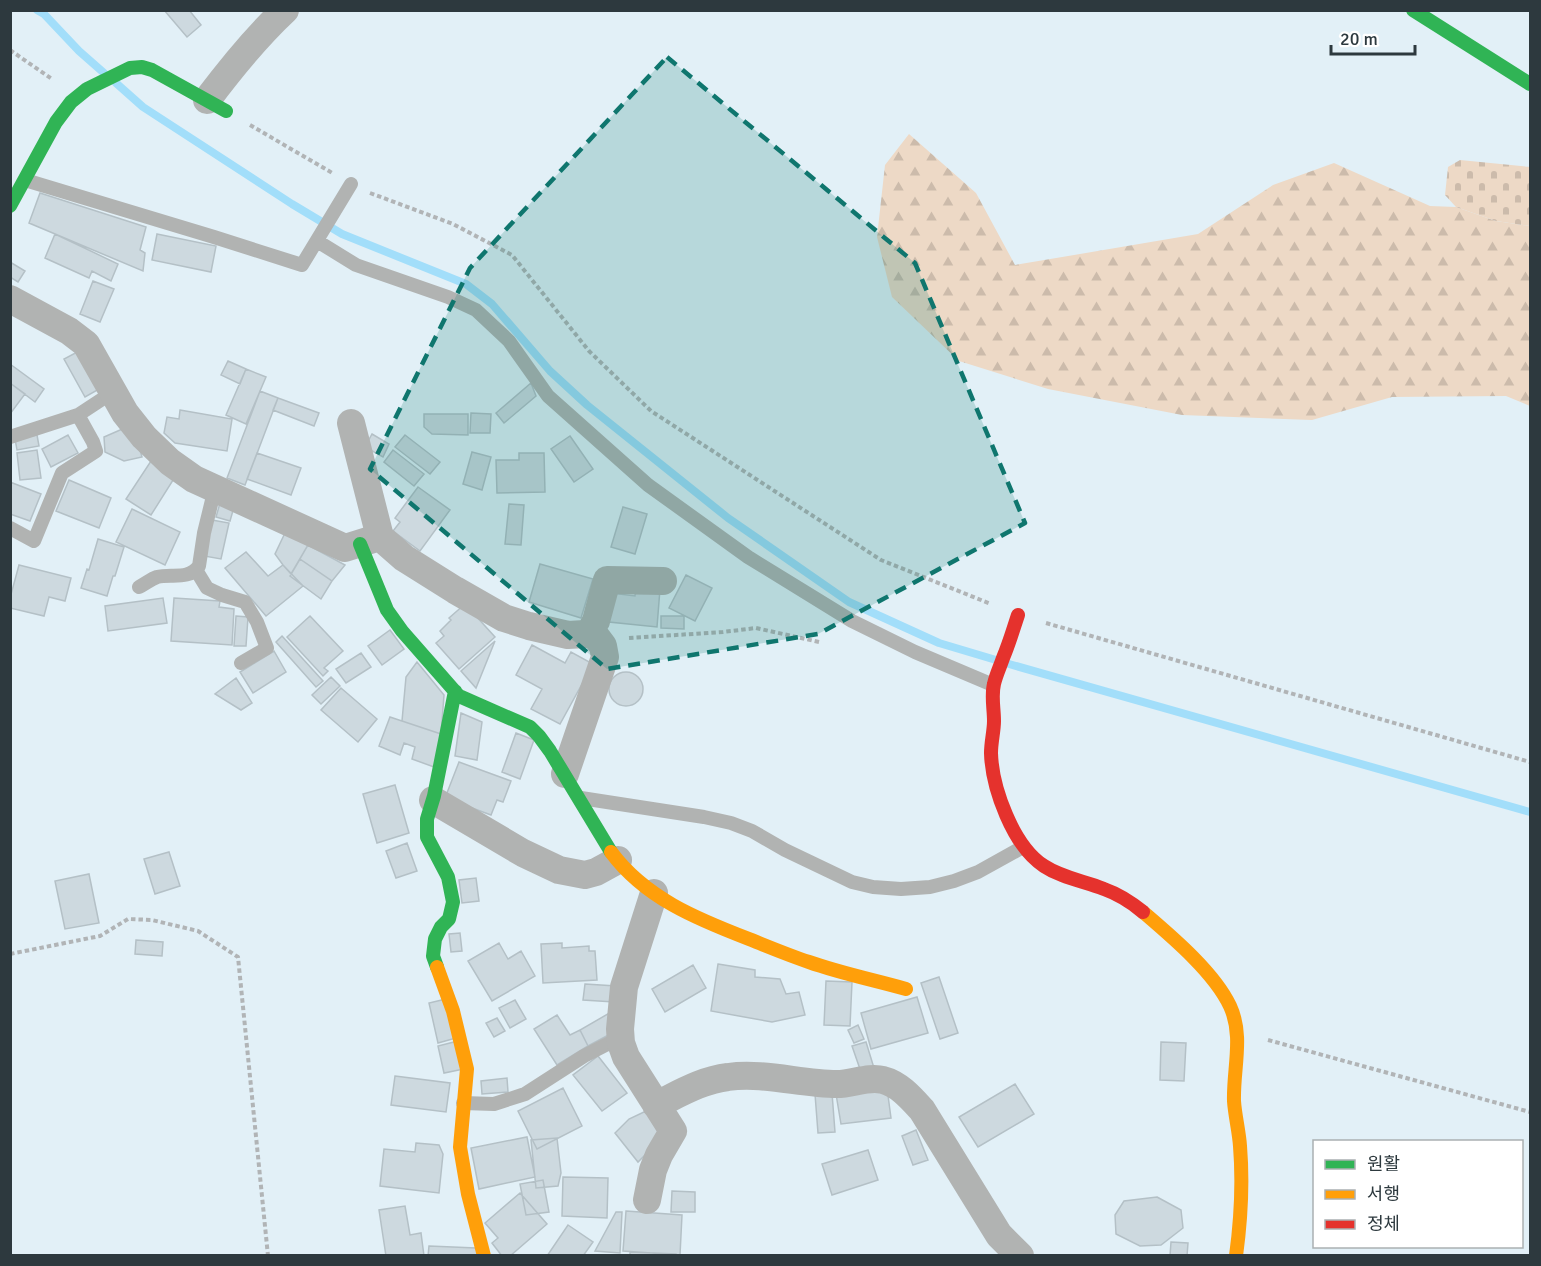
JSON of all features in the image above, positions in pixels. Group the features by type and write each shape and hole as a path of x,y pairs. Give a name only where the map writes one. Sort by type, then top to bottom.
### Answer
{"street":[{"path":"10,206 56,122 75,99 87,89 130,68 142,67 152,69 216,106 234,64 285,10"},
{"path":"1413,10 1530,84"},
{"path":"10,299 69,331 86,344 125,412 144,437 170,462 194,479 345,548 370,541 404,558 504,618 568,635 595,635"},
{"path":"351,423 370,541 374,581 387,610 402,632 459,696 530,727 538,733 608,847 643,886 714,926 816,964 906,989"},
{"path":"572,786 605,657 603,646 595,635 596,621 607,580 663,581"},
{"path":"1018,615 993,685 994,722 990,741 997,784 1008,817 1023,847 1037,861 1052,870 1121,896 1146,914 1206,971 1229,1004 1236,1021 1238,1039 1234,1099 1242,1184 1236,1256"},
{"path":"454,691 433,800 427,819 427,837 448,876 453,902 449,919 441,927 435,939 433,957 453,1011 467,1069 460,1147 468,1194 484,1256"},
{"path":"433,800 523,853 559,870 585,875 596,872 618,860"},
{"path":"647,1200 653,1170 673,1131 626,1057 621,1037 621,1005 624,987 654,893"},
{"path":"656,1105 689,1088 711,1080 729,1077 757,1076 839,1084 880,1079 891,1083 907,1093 922,1110 999,1235 1020,1256"}],"lane":[{"path":"25,180 302,266 351,184"},
{"path":"317,241 356,265 448,297 476,310 509,341 548,396 648,485 748,557 852,621 915,652 993,685"},
{"path":"10,437 78,415 113,392"},
{"path":"10,528 34,541 62,473 96,451 78,415"},
{"path":"139,587 157,577 172,577 193,573 196,570 199,566 215,488"},
{"path":"196,570 207,588 245,602 257,622 267,648 241,663"},
{"path":"572,786 731,823 752,831 785,850 852,882 873,887 901,889 930,887 954,881 978,872 1023,847"},
{"path":"463,1103 494,1104 525,1094 584,1056 621,1037"}],"path":[{"path":"10,50 51,78 75,99"},
{"path":"216,106 351,184 453,224 512,255 590,351 651,411 881,560 1018,615 1530,762"},
{"path":"595,635 723,632 756,628 819,642"},
{"path":"10,954 100,936 128,920 152,920 198,931 238,957 268,1256"},
{"path":"1238,1039 1255,1037 1530,1112"}],"highlighted area":[{"path":"667,57 915,263 1025,523 818,634 607,669 370,469 470,268"}],"green space":[{"path":"909,134 976,193 1015,265 1198,234 1273,185 1334,163 1430,206 1456,207 1496,221 1530,226 1530,406 1506,396 1392,397 1312,420 1182,415 1048,389 959,361 892,297 877,237 885,165"},
{"path":"1460,160 1530,167 1530,226 1496,221 1456,207 1445,195 1448,167"}],"building":[{"path":"164,10 189,10 201,25 187,37"},
{"path":"40,193 146,227 140,250 145,253 143,271 29,223"},
{"path":"55,234 118,264 111,281 92,271 89,278 45,258"},
{"path":"157,234 216,246 211,272 152,260"},
{"path":"10,262 25,271 18,282 10,277"},
{"path":"93,281 114,289 100,322 80,314"},
{"path":"81,350 101,388 85,397 64,359"},
{"path":"228,361 246,369 240,384 221,375"},
{"path":"10,364 44,389 35,402 10,383"},
{"path":"246,369 266,377 246,424 226,415"},
{"path":"10,383 25,394 10,414"},
{"path":"531,383 536,396 504,423 496,413"},
{"path":"260,391 278,398 245,485 227,478"},
{"path":"278,398 319,413 314,426 273,410"},
{"path":"180,410 232,419 227,451 175,443 164,433 167,417 179,419"},
{"path":"471,413 491,414 490,433 470,433"},
{"path":"424,414 468,414 468,435 432,434 424,427"},
{"path":"127,427 137,439 142,457 124,461 105,452 104,437"},
{"path":"372,434 389,444 383,457 365,447"},
{"path":"37,435 39,446 17,450 15,439"},
{"path":"68,435 78,453 51,467 42,449"},
{"path":"405,435 440,462 430,474 395,447"},
{"path":"570,436 593,469 574,482 551,449"},
{"path":"37,450 41,478 20,480 17,453"},
{"path":"393,450 424,474 414,486 384,462"},
{"path":"472,452 491,457 482,490 463,484"},
{"path":"257,453 301,468 291,495 247,479"},
{"path":"519,453 544,453 545,492 497,493 496,460 519,460"},
{"path":"151,461 175,477 151,515 126,499"},
{"path":"69,480 111,498 99,528 56,511"},
{"path":"10,482 41,494 30,521 10,514"},
{"path":"418,487 450,510 420,551 393,531 400,522 395,518"},
{"path":"220,503 234,507 230,521 216,517"},
{"path":"509,504 524,505 521,545 505,544"},
{"path":"623,507 647,514 635,554 611,547"},
{"path":"132,509 180,532 165,565 116,542"},
{"path":"212,520 229,523 221,559 204,556"},
{"path":"285,533 308,545 291,574 275,554"},
{"path":"98,539 124,547 107,596 81,588"},
{"path":"308,545 345,565 332,581 300,559"},
{"path":"246,552 268,576 283,565 303,586 266,616 225,568"},
{"path":"300,559 332,581 321,599 290,576"},
{"path":"540,564 593,579 581,618 529,602"},
{"path":"19,565 71,578 65,601 49,597 44,616 10,608 10,598"},
{"path":"686,575 712,588 695,621 669,608"},
{"path":"636,587 660,589 657,627 609,622 611,593 635,596"},
{"path":"163,598 167,623 108,631 105,606"},
{"path":"174,598 220,601 219,607 234,609 232,645 171,641"},
{"path":"465,604 495,637 459,669 436,643 444,636 440,631 451,620 449,618"},
{"path":"236,616 248,617 246,646 234,646"},
{"path":"310,616 343,651 324,668 328,671 323,676 287,637"},
{"path":"661,616 684,616 684,629 661,628"},
{"path":"390,630 404,649 382,665 368,646"},
{"path":"282,636 323,681 316,687 276,642"},
{"path":"495,641 476,688 461,671"},
{"path":"532,645 565,663 571,652 593,664 560,724 531,709 542,689 516,675"},
{"path":"274,651 286,672 253,693 240,672"},
{"path":"361,653 371,667 346,683 336,669"},
{"path":"417,662 444,695 441,734 402,721 406,677"},
{"path":"626,672 638,677 643,689 638,701 626,706 614,701 609,689 614,677"},
{"path":"331,677 340,686 321,704 312,695"},
{"path":"236,678 252,703 241,710 215,694"},
{"path":"341,688 377,719 358,742 321,710"},
{"path":"461,713 482,722 477,760 455,756"},
{"path":"390,717 441,734 434,767 412,759 415,747 404,743 400,755 379,746"},
{"path":"516,733 534,740 520,779 502,772"},
{"path":"459,762 511,781 503,802 497,800 491,815 445,798"},
{"path":"395,785 409,833 377,843 363,794"},
{"path":"407,843 417,871 396,878 386,851"},
{"path":"169,852 180,886 155,894 144,859"},
{"path":"89,874 99,923 65,929 55,881"},
{"path":"476,878 479,901 462,903 459,880"},
{"path":"460,933 462,951 451,952 449,934"},
{"path":"136,940 163,942 162,956 135,954"},
{"path":"499,943 508,959 521,951 535,976 492,1001 468,961"},
{"path":"562,943 562,948 589,946 589,951 595,951 597,980 543,983 541,944"},
{"path":"718,964 755,970 755,977 780,979 786,994 799,992 805,1015 772,1022 711,1011"},
{"path":"693,965 706,988 665,1012 652,989"},
{"path":"939,977 958,1033 940,1039 921,983"},
{"path":"826,981 852,982 850,1026 824,1025"},
{"path":"585,984 616,986 614,1002 583,1000"},
{"path":"917,997 928,1033 871,1049 861,1013"},
{"path":"446,999 456,1038 438,1043 429,1003"},
{"path":"515,1000 526,1019 510,1028 499,1008"},
{"path":"613,1011 616,1031 588,1046 580,1030"},
{"path":"557,1015 570,1035 580,1030 588,1046 557,1065 534,1029"},
{"path":"497,1018 505,1031 494,1037 486,1023"},
{"path":"858,1025 864,1039 854,1043 848,1030"},
{"path":"458,1041 464,1069 444,1073 438,1046"},
{"path":"866,1042 874,1068 861,1072 852,1046"},
{"path":"1161,1042 1186,1043 1184,1081 1160,1080"},
{"path":"598,1056 627,1093 602,1111 573,1075"},
{"path":"395,1076 450,1083 446,1112 391,1105"},
{"path":"507,1078 508,1092 482,1094 481,1081"},
{"path":"1015,1084 1034,1114 978,1147 959,1117"},
{"path":"563,1088 582,1126 537,1149 518,1111"},
{"path":"887,1088 891,1118 841,1124 836,1094"},
{"path":"832,1093 835,1132 818,1133 815,1094"},
{"path":"646,1111 662,1138 638,1162 615,1133 629,1119"},
{"path":"916,1130 928,1160 913,1165 902,1136"},
{"path":"527,1137 535,1177 479,1189 471,1148"},
{"path":"557,1138 561,1173 558,1186 536,1188 531,1140"},
{"path":"416,1143 439,1145 443,1154 439,1193 380,1186 384,1149 415,1152"},
{"path":"868,1150 878,1180 832,1195 822,1164"},
{"path":"563,1177 608,1178 607,1218 562,1216"},
{"path":"543,1180 549,1212 526,1215 520,1184"},
{"path":"672,1191 695,1192 695,1212 671,1212"},
{"path":"520,1193 547,1224 510,1256 502,1256 492,1243 498,1238 485,1223"},
{"path":"1157,1197 1181,1210 1183,1228 1161,1245 1140,1246 1116,1234 1115,1215 1124,1201"},
{"path":"405,1206 410,1235 421,1233 424,1256 386,1256 379,1210"},
{"path":"626,1211 682,1215 680,1255 623,1251"},
{"path":"616,1212 622,1212 620,1253 595,1251"},
{"path":"568,1225 593,1242 583,1256 547,1256"},
{"path":"1171,1242 1188,1243 1187,1256 1170,1256"},
{"path":"429,1246 476,1248 478,1256 428,1256"},
{"path":"630,1252 676,1254 676,1256 630,1256"}],"waterway":[{"path":"37,10 44,14 79,51 104,73"},
{"path":"116,83 143,107 342,234 466,284 492,304 550,371 587,405 728,518 849,602 939,643 996,660"},
{"path":"1009,664 1530,812"}],"traffic: fast":[{"path":"1413,10 1530,84"},
{"path":"10,206 56,122 71,102 87,89 130,68 142,67 152,70 226,111"},
{"path":"360,544 387,610 402,631 459,696 530,727 539,736 611,852"},
{"path":"437,967 433,956 435,939 441,927 449,919 453,902 448,877 427,837 427,819 434,796 455,691"}],"traffic: slow":[{"path":"611,852 640,882 691,915 801,959 906,989"},
{"path":"1143,912 1179,943 1214,980 1234,1017 1237,1041 1234,1101 1241,1174 1236,1256"},
{"path":"437,967 453,1011 467,1069 460,1147 468,1194 484,1256"}],"traffic: jam":[{"path":"1018,615 996,677 993,693 992,767 1006,815 1023,845 1044,866 1114,893 1143,912"}]}
